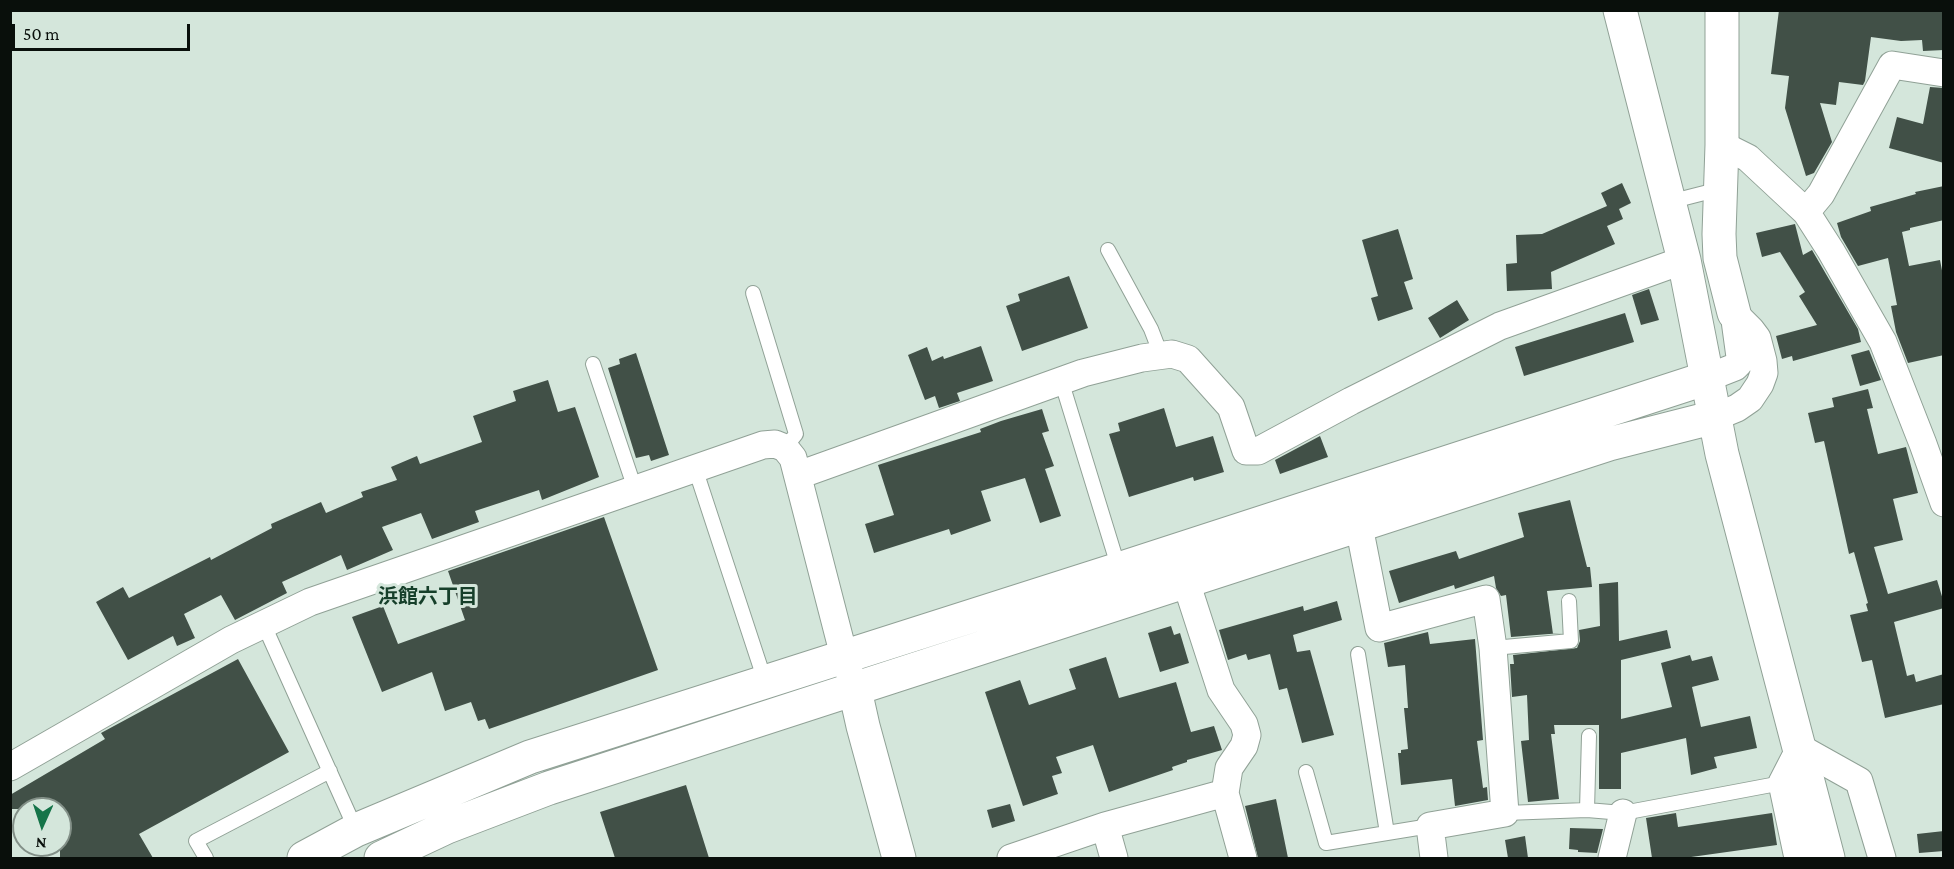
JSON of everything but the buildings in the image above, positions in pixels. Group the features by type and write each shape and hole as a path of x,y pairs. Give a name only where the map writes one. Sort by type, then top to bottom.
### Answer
{"street":[{"path":"1620,10 1684,260 1722,454 1828,858"},
{"path":"304,858 356,830 530,757 1119,569 1735,367 1740,357 1734,313 1720,258 1722,10"},
{"path":"1806,212 1821,194 1892,65 1944,73"},
{"path":"1722,146 1748,158 1806,212 1831,251 1883,342 1944,503"},
{"path":"799,475 1093,370 1172,354 1188,359 1231,407 1246,451 1258,451 1500,326 1684,260"},
{"path":"381,858 447,827 549,789 1609,444 1715,417 1737,408 1750,399 1764,373 1757,338 1734,313"},
{"path":"10,767 231,640 310,602 695,468 763,445 775,444 785,448 794,458 844,656 899,858"},
{"path":"1359,526 1379,628 1486,599 1493,648 1506,813 1430,826 1434,858"},
{"path":"1186,582 1221,690 1244,724 1247,735 1244,746 1229,768 1226,793 1243,858"},
{"path":"1798,858 1782,783 1800,748"},
{"path":"1800,748 1859,781 1882,858"},
{"path":"1011,858 1105,826 1226,793"},
{"path":"1611,858 1623,813"},
{"path":"1105,826 1113,858"}],"lane":[{"path":"1669,202 1720,189"},
{"path":"1108,250 1151,329 1161,355"},
{"path":"753,293 796,434 785,448"},
{"path":"593,364 635,489"},
{"path":"1061,381 1119,569"},
{"path":"695,468 765,681"},
{"path":"1493,648 1571,641 1569,601"},
{"path":"264,625 356,830"},
{"path":"1358,654 1387,833"},
{"path":"1587,810 1589,736"},
{"path":"206,858 196,841 330,771"},
{"path":"1306,772 1326,843 1430,826"},
{"path":"1506,813 1587,810 1623,813 1782,783"}],"district":[{"name":"浜館六丁目","path":"428,597"}]}
